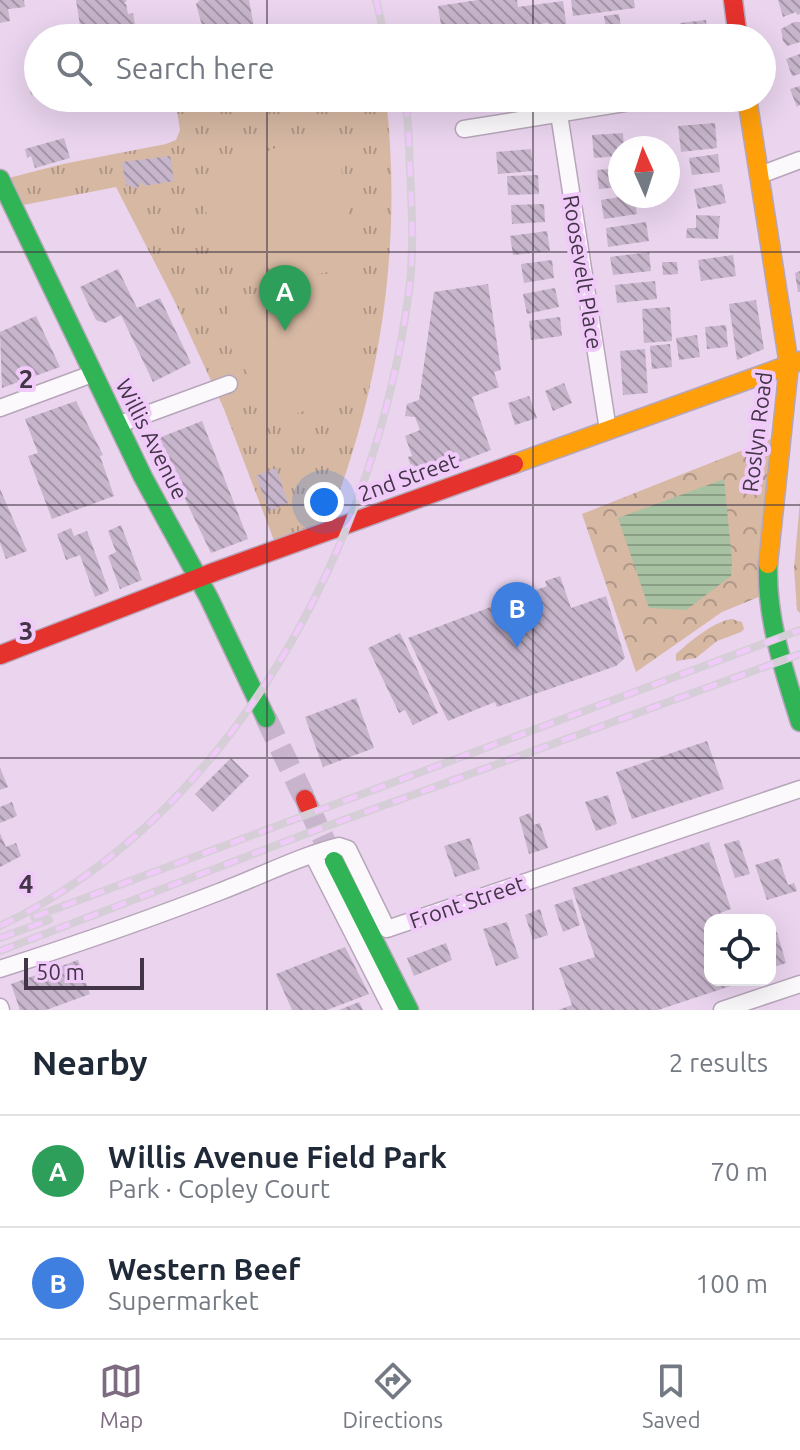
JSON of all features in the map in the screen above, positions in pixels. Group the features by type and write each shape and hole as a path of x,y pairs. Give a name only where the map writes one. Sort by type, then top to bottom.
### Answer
{"main road":[{"path":"733,0 736,24"},
{"name":"Roslyn Road","path":"749,112 795,363 767,569 775,640 800,722"},
{"name":"Willis Avenue","path":"0,179 117,425 198,578 266,718"},
{"name":"2nd Street","path":"0,655 198,578 795,363"},
{"path":"334,861 409,1010"}],"street":[{"path":"464,129 571,112"},
{"name":"Roosevelt Place","path":"559,114 608,430"},
{"path":"760,175 800,160"},
{"path":"0,408 92,374"},
{"path":"117,425 229,384"},
{"name":"Front Street","path":"0,969 101,936 339,846 346,847 387,929 800,789"},
{"path":"313,855 392,1010"},
{"path":"722,1010 800,984"}],"green space":[{"path":"177,112 387,112 391,154 389,265 372,375 359,429 323,535 278,551 224,409 174,300 116,187 13,207 1,180 63,164 166,144 176,140 180,130"},
{"path":"319,129 336,138 358,267 287,279 214,237 197,182"},
{"path":"360,279 361,353 341,396 269,425 245,369 241,370 227,339 234,336 228,311 232,303 290,286 291,290"},
{"path":"781,435 768,593 722,612 636,672 582,514"},
{"path":"800,501 800,613 797,610 794,568"},
{"path":"731,619 742,622 744,629 741,632 717,641 696,658 676,661 676,654 695,638"}],"shaded area":[{"path":"724,479 731,576 686,610 649,608 618,518"}],"building":[{"path":"0,0 24,0 25,7 8,9 10,21 0,23"},
{"path":"76,0 127,0 124,4 128,14 133,13 135,24 80,24"},
{"path":"200,0 249,0 253,24 202,24 196,4"},
{"path":"478,0 517,0 518,7 563,1 566,24 441,24 438,6"},
{"path":"571,0 634,0 635,8 573,16"},
{"path":"778,0 800,0 800,14 796,12 783,17"},
{"path":"619,14 621,24 605,24 604,16"},
{"path":"706,20 706,24 680,24"},
{"path":"800,22 800,42 787,46 781,29"},
{"path":"800,54 800,74 792,76 786,59"},
{"path":"800,86 800,105 797,107 790,89"},
{"path":"715,123 717,148 681,152 678,126"},
{"path":"623,133 623,136 608,136 608,157 594,158 592,135"},
{"path":"64,138 70,158 35,168 31,156 27,158 25,149"},
{"path":"531,149 533,171 498,174 496,152"},
{"path":"718,154 720,172 692,175 689,158"},
{"path":"170,156 174,181 144,186 143,183 132,188 132,185 126,186 122,162"},
{"path":"608,169 608,188 599,189 597,170"},
{"path":"538,175 539,194 508,195 507,176"},
{"path":"722,184 726,203 698,209 694,189"},
{"path":"608,199 608,208 636,208 637,214 604,219 601,200"},
{"path":"544,204 545,222 512,224 511,205"},
{"path":"696,215 720,216 718,239 686,238 687,228 696,228"},
{"path":"646,222 649,241 608,247 606,228"},
{"path":"547,231 550,251 513,255 510,236"},
{"path":"649,252 651,271 613,275 610,257"},
{"path":"733,255 736,276 701,281 698,260"},
{"path":"552,260 554,278 524,283 521,264"},
{"path":"662,262 677,262 678,274 663,275"},
{"path":"118,269 137,308 160,298 191,363 153,382 121,315 105,323 96,320 80,287"},
{"path":"800,271 800,292 798,292 795,273"},
{"path":"655,281 657,299 617,303 615,285"},
{"path":"488,284 501,370 494,372 499,387 472,397 491,450 415,479 405,436 420,430 415,417 405,416 407,404 419,400 434,292"},
{"path":"555,288 559,307 527,314 523,294"},
{"path":"756,300 764,349 737,360 729,304"},
{"path":"670,307 672,341 644,343 642,309"},
{"path":"36,316 60,367 2,388 0,332"},
{"path":"560,317 562,336 531,340 529,321"},
{"path":"726,325 728,347 707,349 705,327"},
{"path":"697,335 700,357 679,360 676,338"},
{"path":"670,344 672,367 652,369 650,346"},
{"path":"645,349 648,393 623,395 620,351"},
{"path":"564,383 572,403 553,411 545,391"},
{"path":"529,396 537,418 515,425 508,403"},
{"path":"76,401 103,455 100,456 114,496 52,519 28,456 38,453 25,419"},
{"path":"202,421 248,539 211,553 156,439"},
{"path":"276,468 288,503 269,511 256,476"},
{"path":"0,489 27,551 6,559 0,543"},
{"path":"121,525 142,580 120,589 108,556 116,552 108,531"},
{"path":"71,528 74,536 87,531 109,591 95,597 80,555 66,560 57,534"},
{"path":"560,576 571,608 606,596 625,658 616,666 497,707 495,702 448,721 408,638 547,586 545,581"},
{"path":"400,633 438,713 413,725 405,710 399,713 368,648"},
{"path":"356,698 374,748 323,767 305,717"},
{"path":"707,741 724,789 632,819 616,772"},
{"path":"231,758 249,776 213,812 195,794"},
{"path":"0,768 8,787 0,790"},
{"path":"608,795 617,824 596,831 585,802"},
{"path":"12,802 17,816 0,823 0,807"},
{"path":"530,813 534,825 540,823 548,848 529,854 519,817"},
{"path":"0,833 6,847 16,843 21,856 0,867"},
{"path":"470,838 480,869 455,877 444,846"},
{"path":"739,840 750,874 735,878 724,844"},
{"path":"709,842 731,909 720,914 704,914 704,986 731,986 658,1010 558,1010 572,1005 559,968 595,957 572,888"},
{"path":"779,858 788,885 794,883 797,891 767,900 755,865"},
{"path":"572,899 580,925 563,932 554,905"},
{"path":"540,909 548,935 533,940 525,915"},
{"path":"507,922 519,958 496,966 483,929"},
{"path":"776,932 786,963 776,966"},
{"path":"446,943 452,960 414,976 407,958"},
{"path":"345,947 369,994 327,1010 292,1010 276,974"},
{"path":"78,960 90,994 46,1010 20,1010 11,984"},
{"path":"359,1002 363,1010 339,1010"}],"tunnel":[{"path":"266,718 305,799"},
{"path":"308,806 334,861"}],"railway":[{"path":"376,0 382,24"},
{"path":"0,926 84,877 159,814 224,741 281,660 327,572 364,480 392,385 409,291 412,216 407,112"},
{"path":"34,917 800,630"},
{"path":"0,951 308,833 800,654"},
{"path":"0,938 49,920"}],"traffic: fast":[{"path":"0,179 143,477 209,598 266,718"},
{"path":"768,564 773,624 800,722"},
{"path":"334,861 409,1010"}],"traffic: slow":[{"path":"749,112 789,365 768,564"},
{"path":"514,464 800,361"}],"traffic: jam":[{"path":"733,0 736,24"},
{"path":"0,655 214,572 514,464"},
{"path":"305,799 308,806"}],"place":[{"name":"Willis Avenue Field Park","path":"285,331"},
{"name":"Western Beef","path":"517,648"}]}
